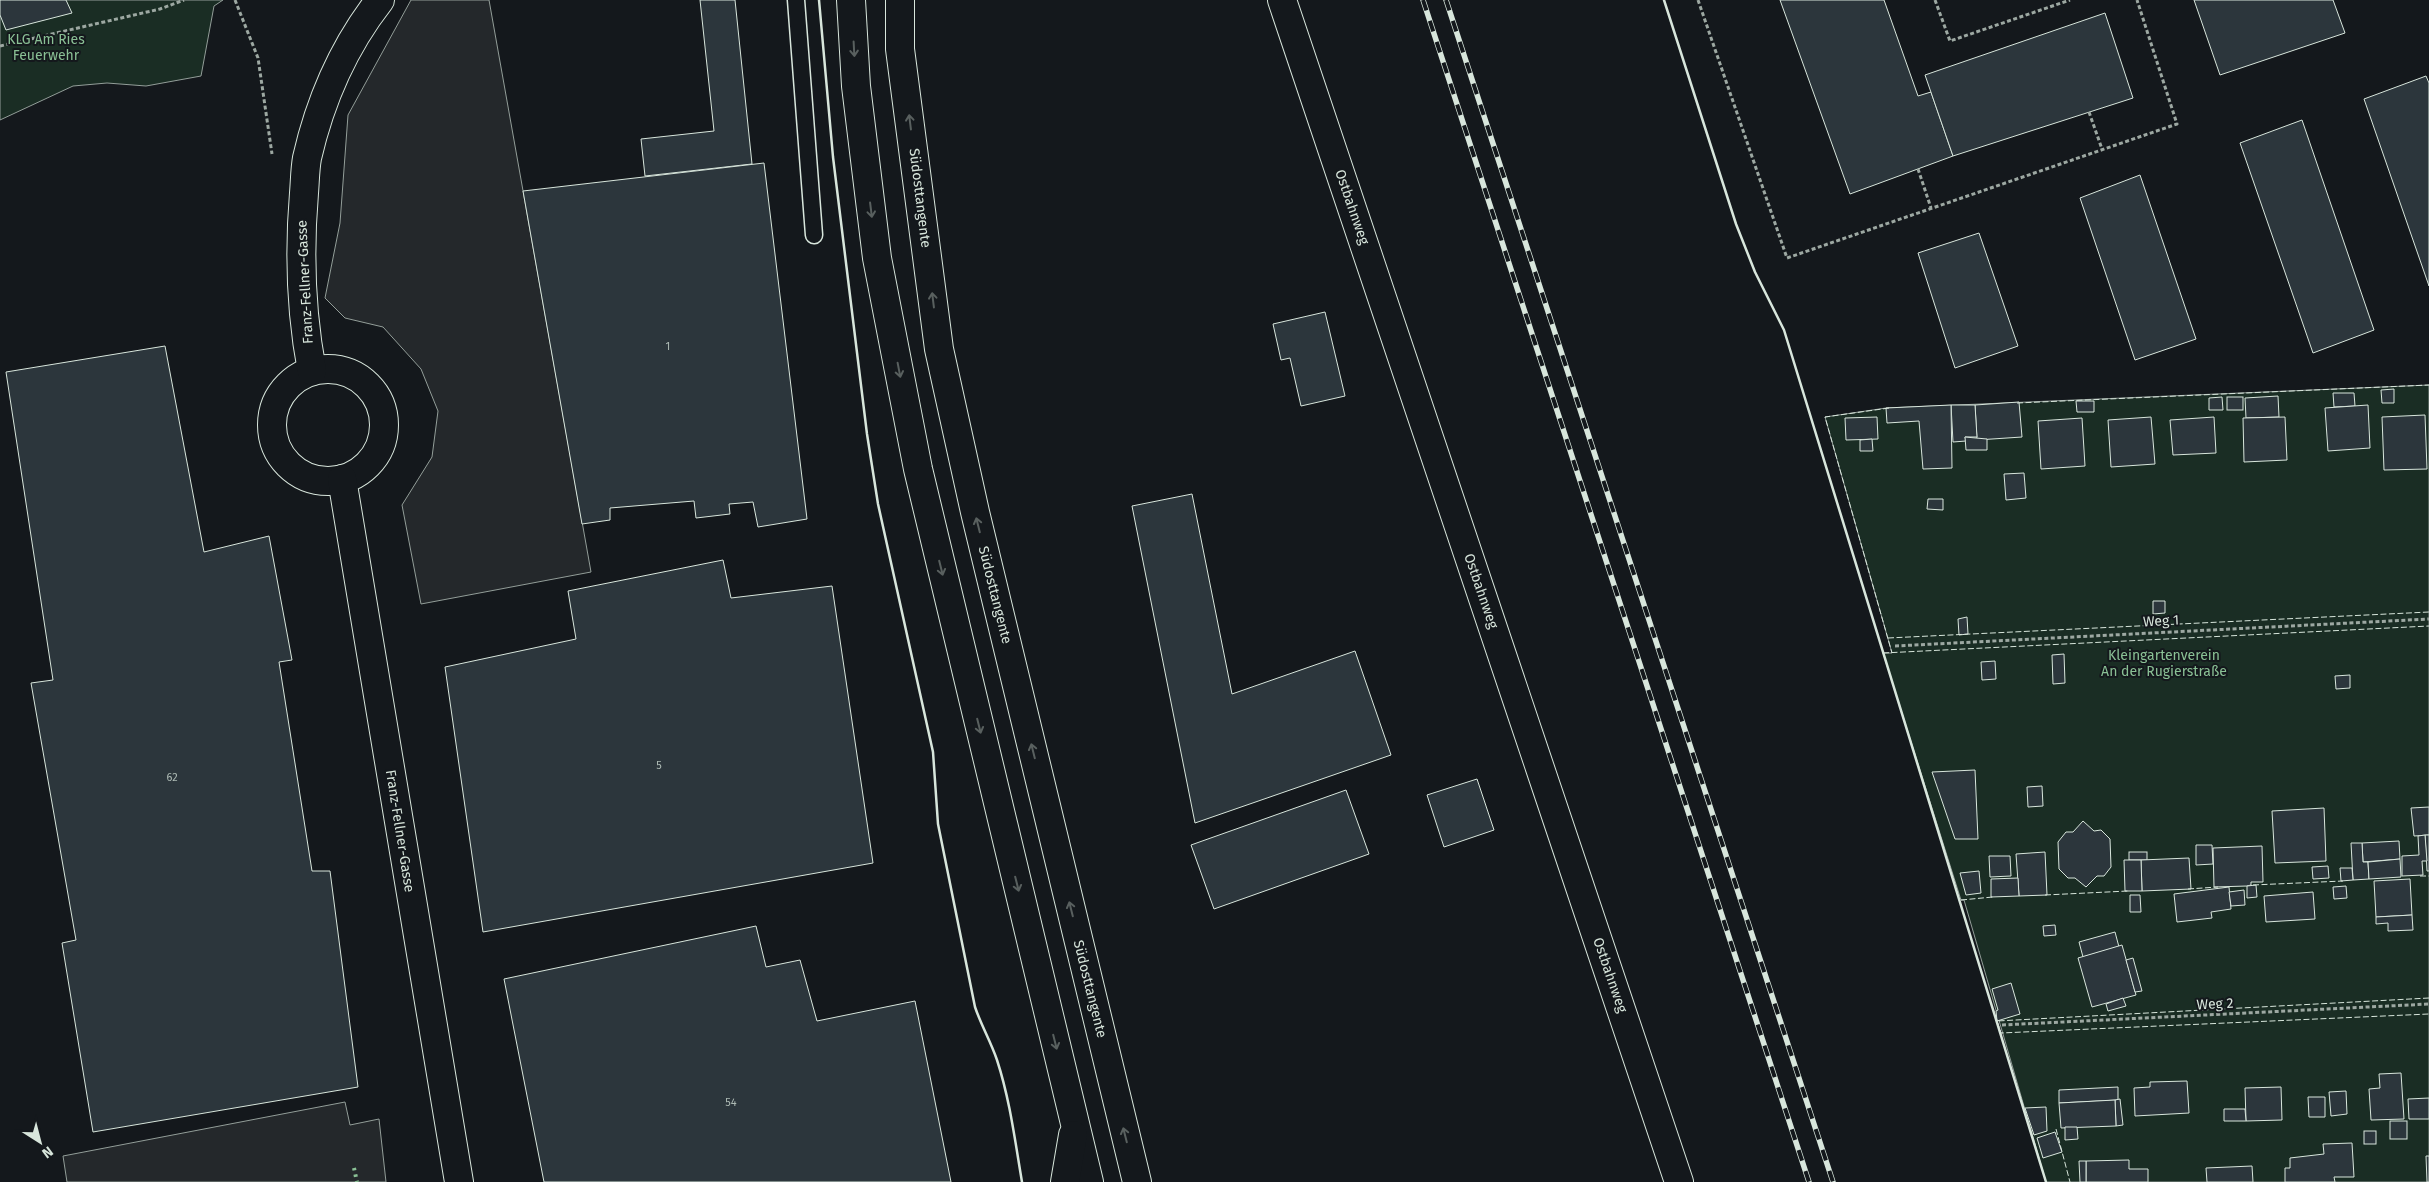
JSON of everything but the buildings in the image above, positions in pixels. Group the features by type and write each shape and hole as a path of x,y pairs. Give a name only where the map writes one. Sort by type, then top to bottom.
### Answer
{"main road":[{"name":"Franz-Fellner-Gasse","path":"312,371 306,337 300,233 307,159 332,77 366,18 380,0"},
{"path":"851,0 856,86 877,258 918,469 1089,1182"},
{"name":"Südosttangente","path":"900,0 900,49 940,349 975,512 1137,1182"},
{"name":"Ostbahnweg","path":"1282,0 1679,1182"},
{"path":"330,369 348,372 363,381 375,395 383,411 384,428 380,445 372,461 358,472 342,479 323,481 304,476 288,465 278,449 272,431 274,412 281,394 295,380 312,371 330,369"},
{"name":"Franz-Fellner-Gasse","path":"342,479 459,1182"},
{"path":"1065,1182 1075,1124"}],"lane":[{"path":"796,0 814,235"}],"path":[{"path":"0,46 160,8 184,0"},
{"path":"1698,0 1787,258 2178,124 2137,0"},
{"path":"1935,0 1950,41 2070,0"},
{"path":"2089,112 2102,149"},
{"path":"1918,169 1931,208"},
{"name":"Weg 1","path":"1895,646 2429,619"},
{"name":"Weg 2","path":"2002,1025 2429,1004"}],"green space":[{"name":"KLG Am Ries Feuerwehr","path":"0,0 223,0 214,6 201,76 146,86 107,83 73,86 0,120"},
{"name":"Kleingartenverein An der Rugierstraße","path":"2429,385 2429,1182 2046,1182 1964,900 1961,900 1883,653 1892,653 1825,417 1886,408"}],"shaded area":[{"path":"411,0 489,0 591,572 421,604 402,505 432,457 438,411 421,369 383,327 345,318 325,298 340,223 348,115"},
{"path":"345,1102 350,1125 379,1119 386,1182 67,1182 63,1156"}],"railway":[{"path":"1423,0 1809,1182"},
{"path":"1446,0 1833,1182"}],"hedge":[{"path":"354,1168 357,1182"}],"fence":[{"path":"2017,403 2429,385"},
{"path":"1889,408 1825,417 1892,653"},
{"path":"1888,638 2429,612"},
{"path":"1883,653 2429,626"},
{"path":"2420,876 2429,876"},
{"path":"2253,885 2343,881"},
{"path":"2188,889 2218,887"},
{"path":"2045,895 2128,891"},
{"path":"1961,900 1993,897"},
{"path":"2429,998 1997,1021 2001,1033 2429,1014"},
{"path":"2056,1129 2070,1182"}],"wall":[{"path":"819,0 833,157 867,434 878,504 933,752 938,824 975,1007 995,1053 1002,1075 1022,1182"},
{"path":"1664,0 1736,224 1755,272 1784,330 2046,1182"}]}
